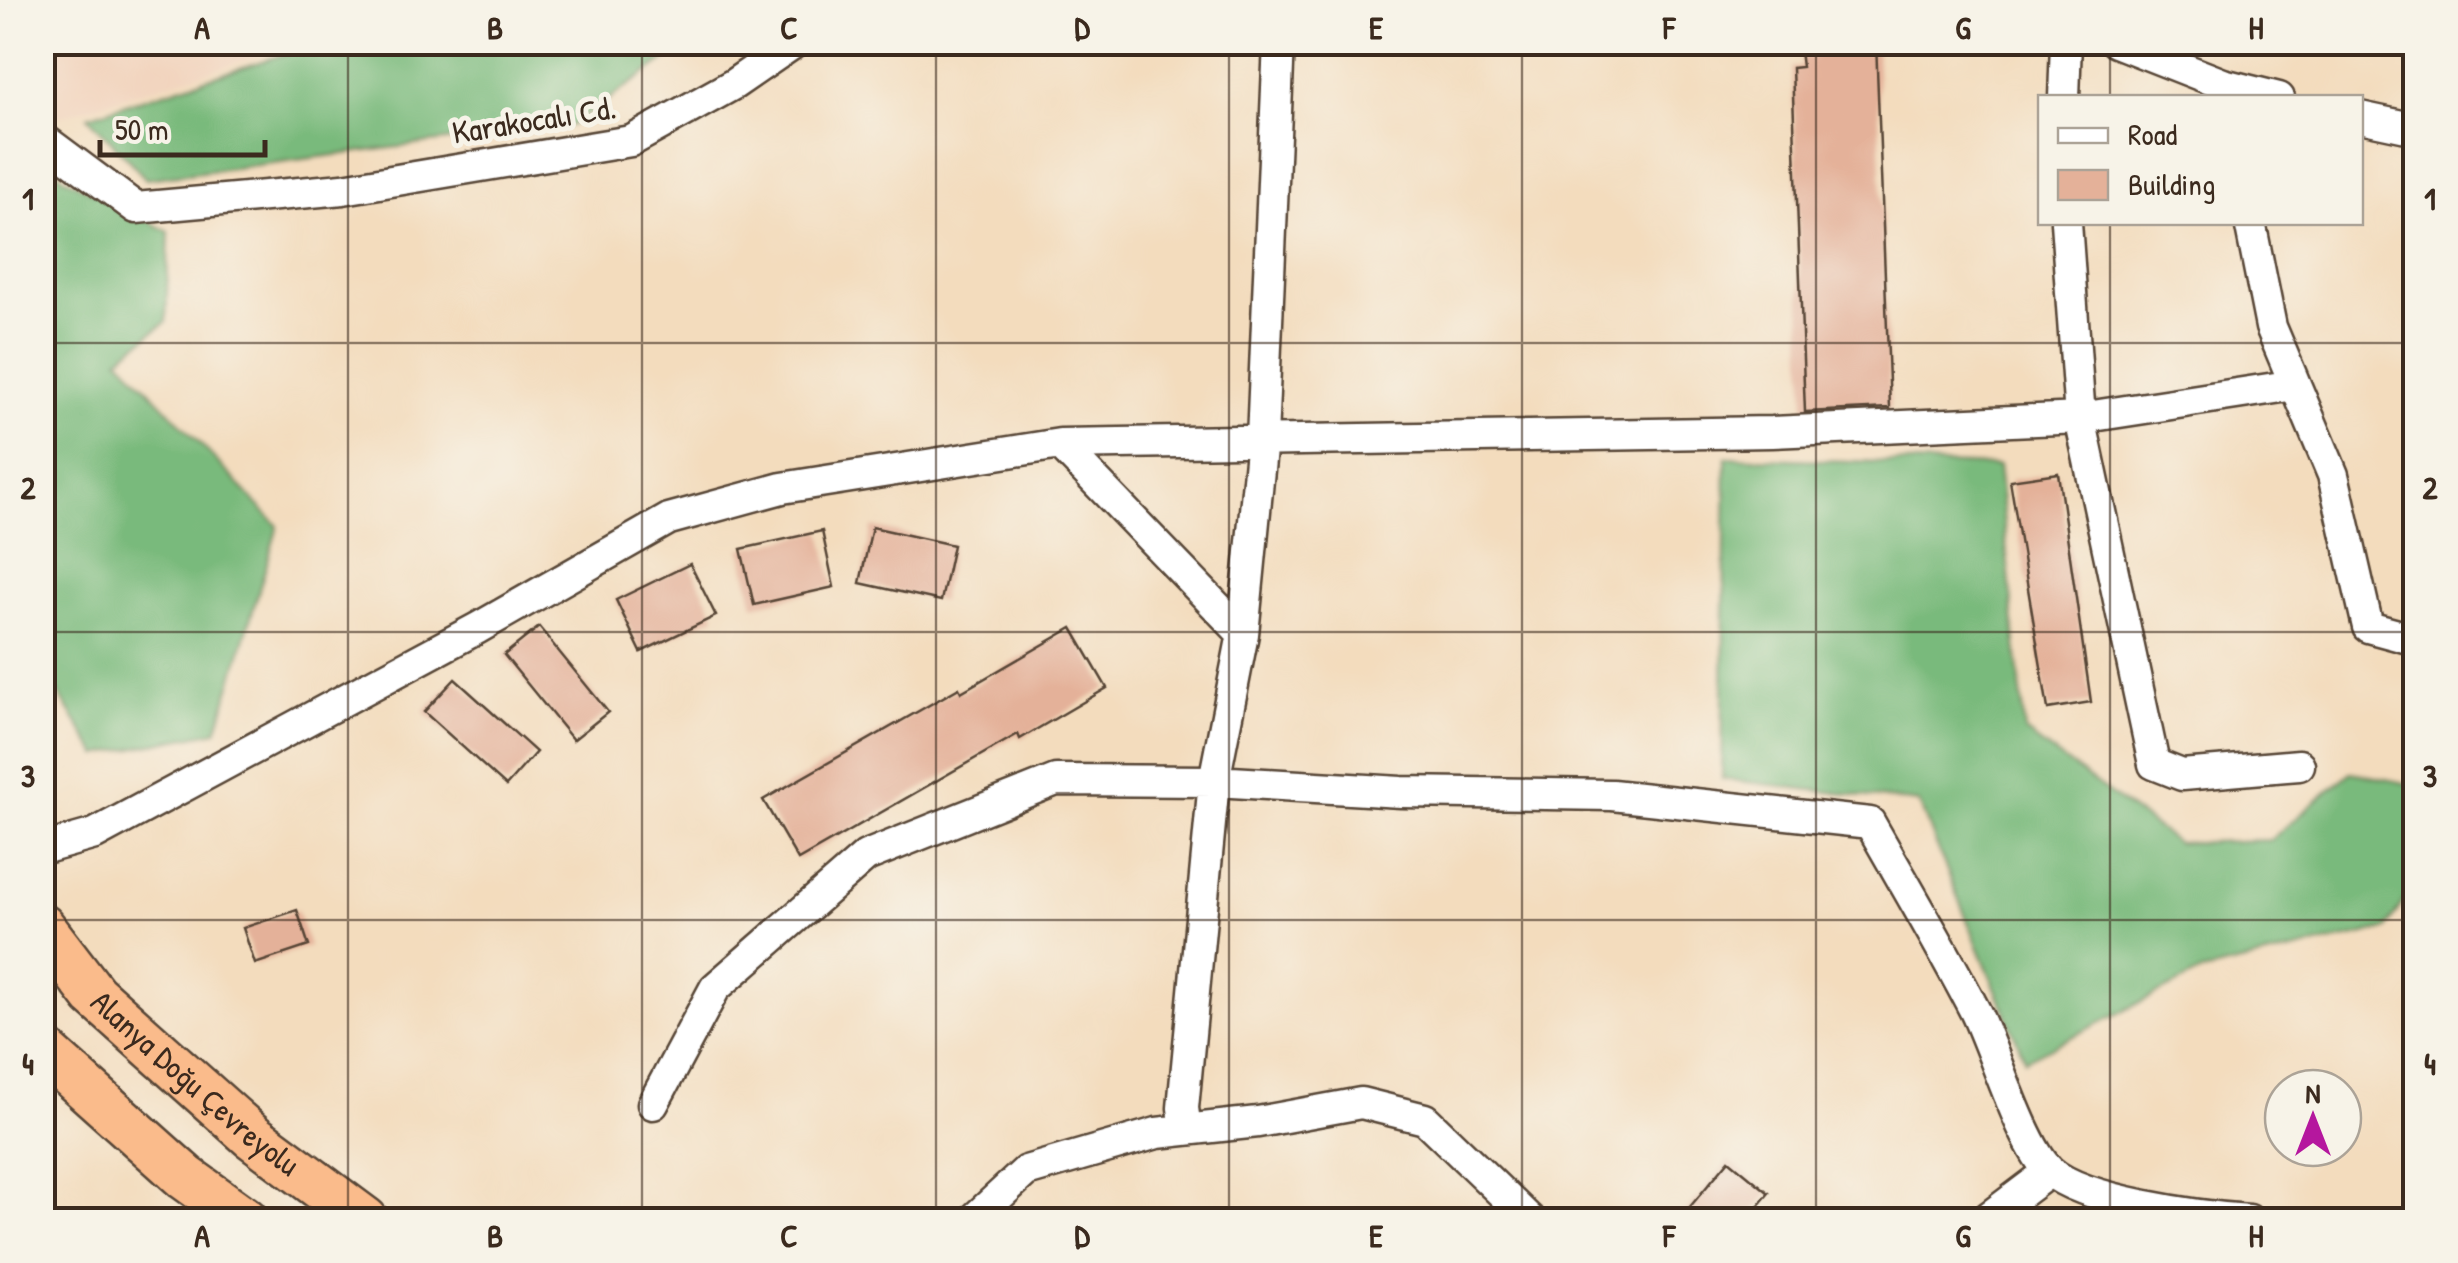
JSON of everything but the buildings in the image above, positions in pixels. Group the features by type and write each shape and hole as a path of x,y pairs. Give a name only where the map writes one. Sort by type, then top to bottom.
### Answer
{"highway":[{"name":"Alanya Doğu Çevreyolu","path":"42,927 94,995 252,1136 365,1220"},
{"path":"42,1049 185,1176 246,1220"}],"street":[{"name":"Karakocalı Cd.","path":"42,138 136,208 343,189 631,142 734,84 795,42"},
{"path":"1186,1130 1183,1108 1214,781 1243,634 1262,439 1279,42"},
{"path":"2064,95 2066,42"},
{"path":"2116,42 2224,91 2255,95"},
{"path":"2363,117 2416,129"},
{"path":"2066,225 2080,418 2154,764 2182,775 2299,765"},
{"path":"2251,225 2270,326 2333,475 2368,627 2416,640"},
{"path":"42,849 95,834 478,628 669,519 782,488 1060,444 1772,432 2080,418 2295,385"},
{"path":"1060,444 1243,634"},
{"path":"652,1104 714,988 866,856 1056,780 1214,781 1401,792 1612,795 1870,823 1976,1013 2032,1144 2050,1171 2087,1191 2210,1217 2249,1220"},
{"path":"973,1220 1026,1172 1157,1133 1258,1122 1361,1103 1426,1118 1530,1220"},
{"path":"1985,1220 2050,1171"}],"shaded area":[{"path":"43,42 302,43 48,120 43,115"}],"green space":[{"path":"320,43 689,43 572,125 146,179 88,116"},
{"path":"42,161 65,178 169,232 166,322 119,358 278,526 217,731 98,755 43,670"},
{"path":"1726,457 1998,466 2025,732 2177,843 2270,840 2351,772 2415,785 2415,883 2386,929 2202,972 2025,1060 1919,803 1722,779"}]}
